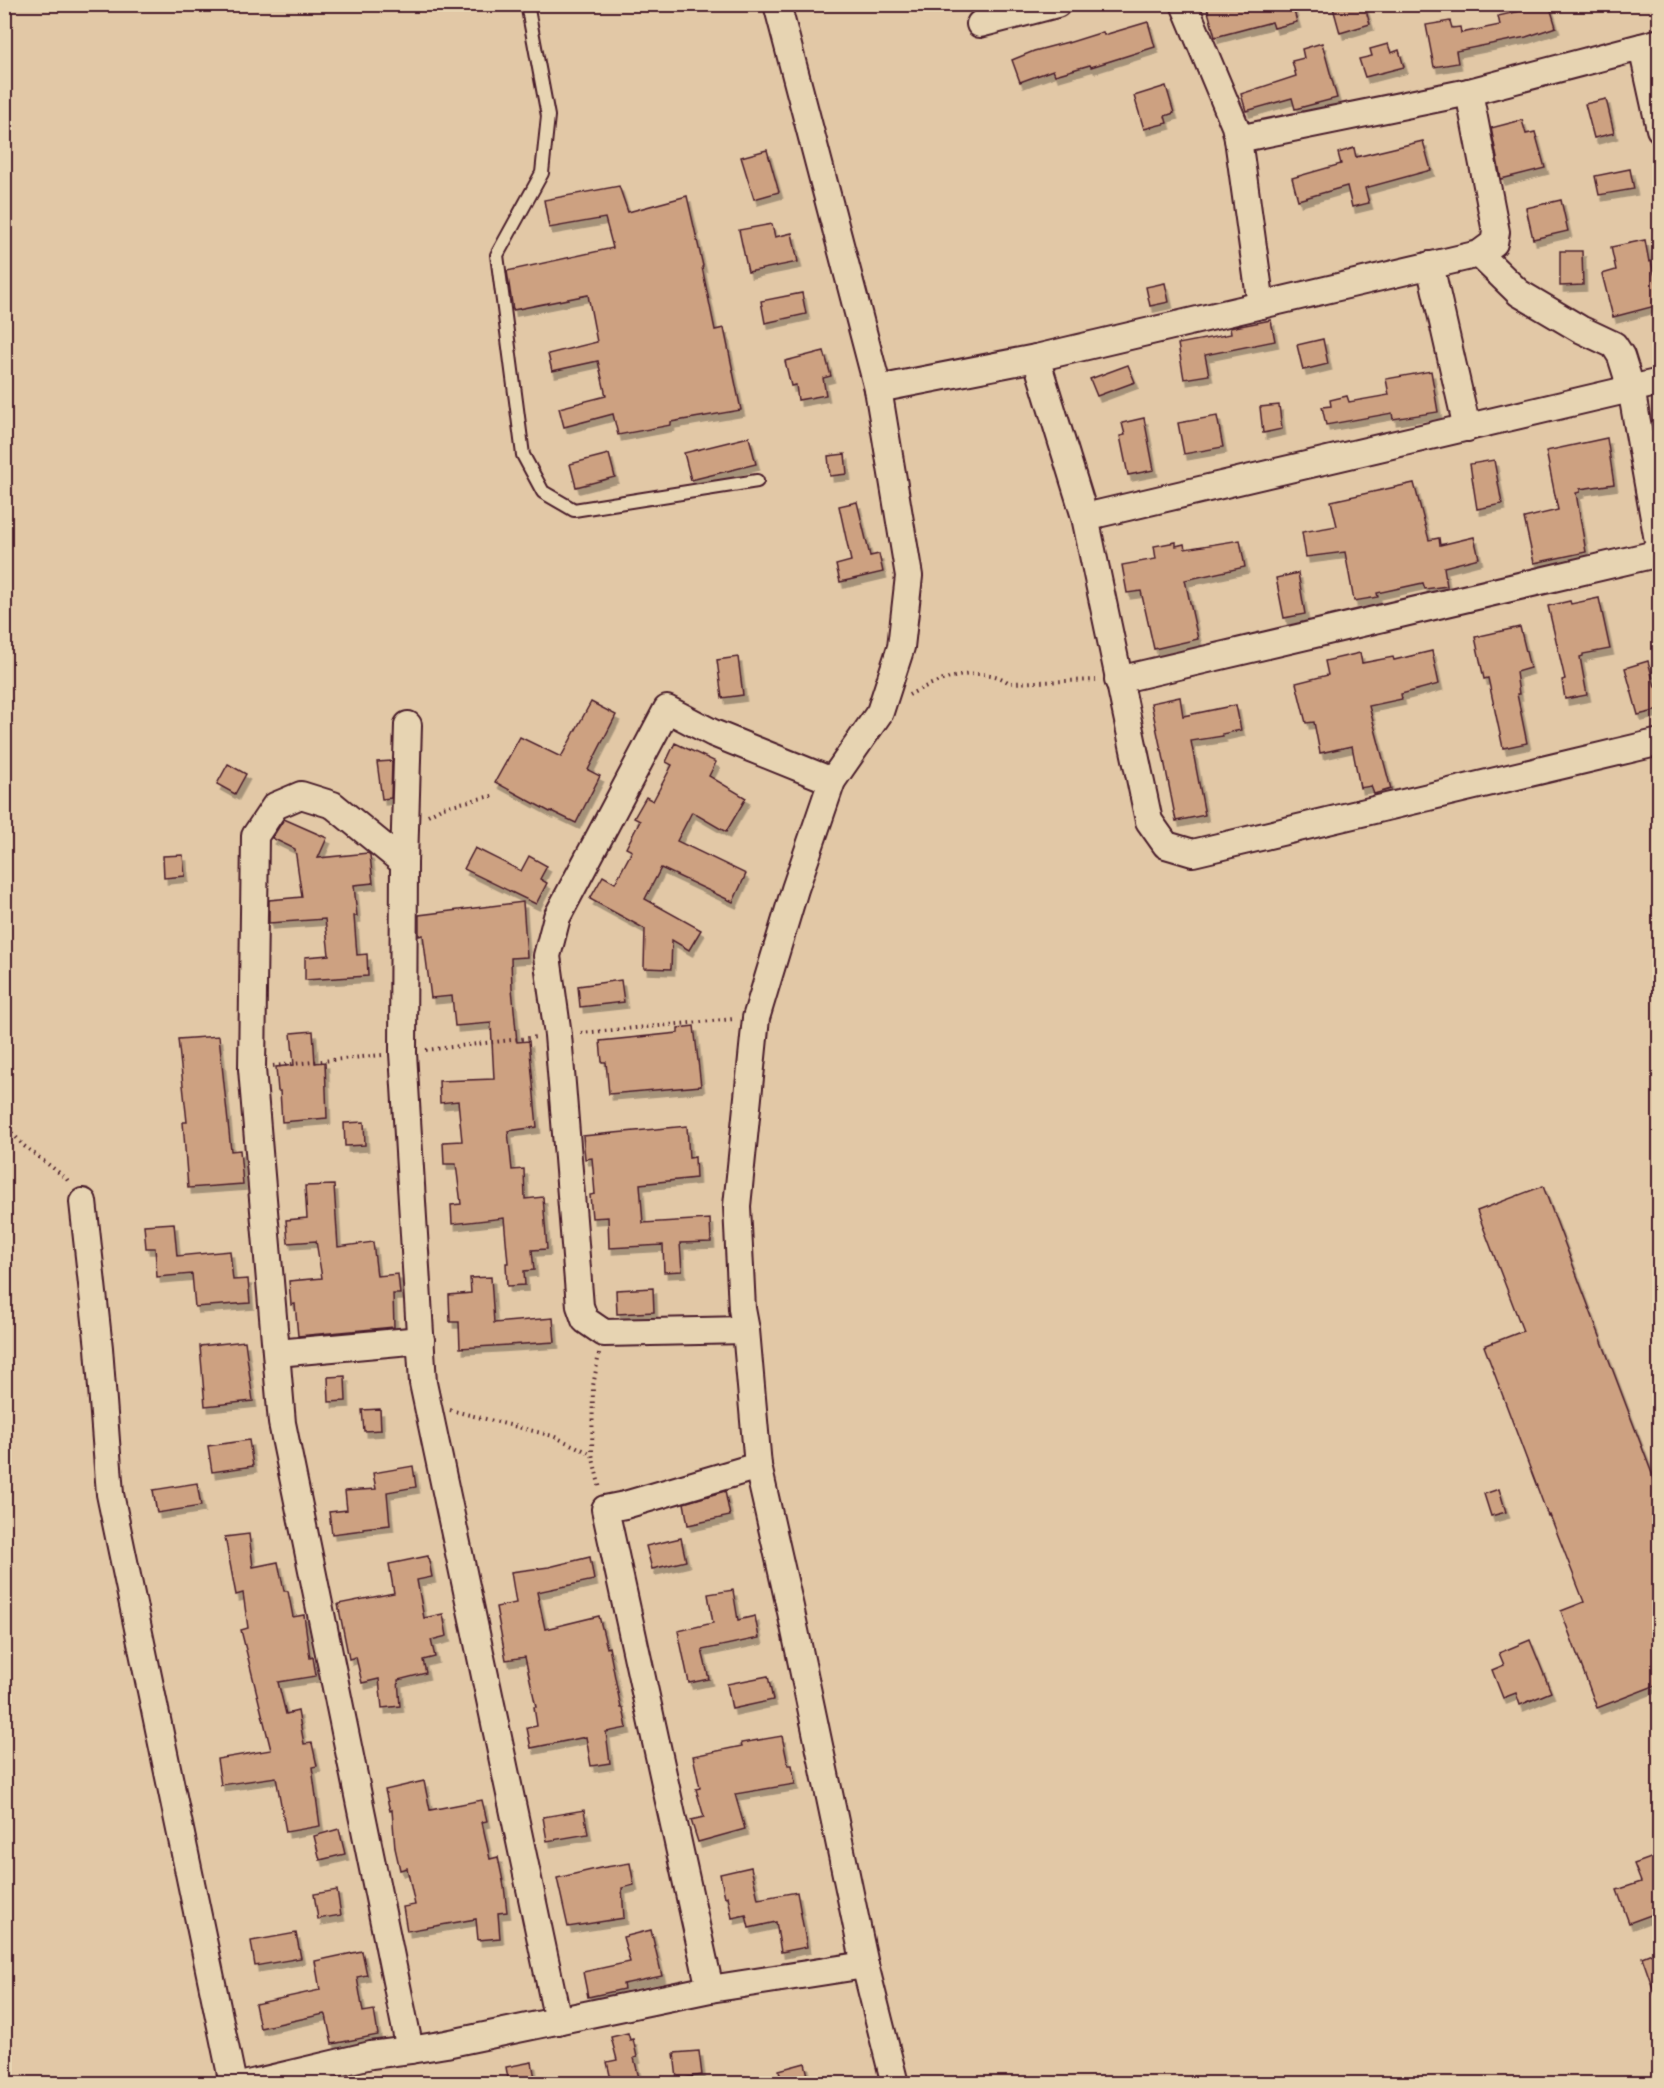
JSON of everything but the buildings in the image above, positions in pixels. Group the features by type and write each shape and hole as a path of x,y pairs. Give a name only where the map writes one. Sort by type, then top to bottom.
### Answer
{"street":[{"path":"777,4 878,389 909,576 902,646 880,712 832,781 795,889 756,1018 737,1206 742,1309 746,1330 758,1466 865,1965 894,2084"},
{"path":"980,24 1057,4"},
{"path":"1184,4 1235,126 1261,305"},
{"path":"1238,139 1469,92 1651,45 1659,129"},
{"path":"878,389 1036,358 1479,254 1494,243 1496,232 1469,92"},
{"path":"1118,680 1659,552 1631,388 1621,356 1614,345 1580,329 1519,293 1479,254"},
{"path":"1430,265 1467,428"},
{"path":"1036,358 1085,518 1149,821 1166,845 1193,853 1659,742"},
{"path":"1085,518 1659,382"},
{"path":"746,1330 604,1333 585,1320 580,1306 558,1035 547,956 557,917 667,709 713,733 832,781"},
{"path":"408,725 404,863 403,1053 423,1383 558,2021"},
{"path":"404,863 333,805 301,795 275,806 255,836 252,1069 282,1423 410,2050"},
{"path":"83,1203 99,1348 110,1494 233,2084"},
{"path":"277,1353 421,1340"},
{"path":"710,1989 605,1509 758,1466"},
{"path":"248,2084 371,2055 446,2044 710,1989 865,1965"}],"lane":[{"path":"527,4 548,116 542,173 496,255 523,455 543,492 574,510 757,481"}],"path":[{"path":"880,712 923,687 968,673 1000,676 1009,683 1118,680"},
{"path":"423,818 443,807 496,795"},
{"path":"252,1069 558,1035 756,1018"},
{"path":"4,1124 24,1146 66,1178 83,1203"},
{"path":"604,1333 593,1386 592,1454 605,1509"},
{"path":"428,1404 553,1436 592,1454"}]}
